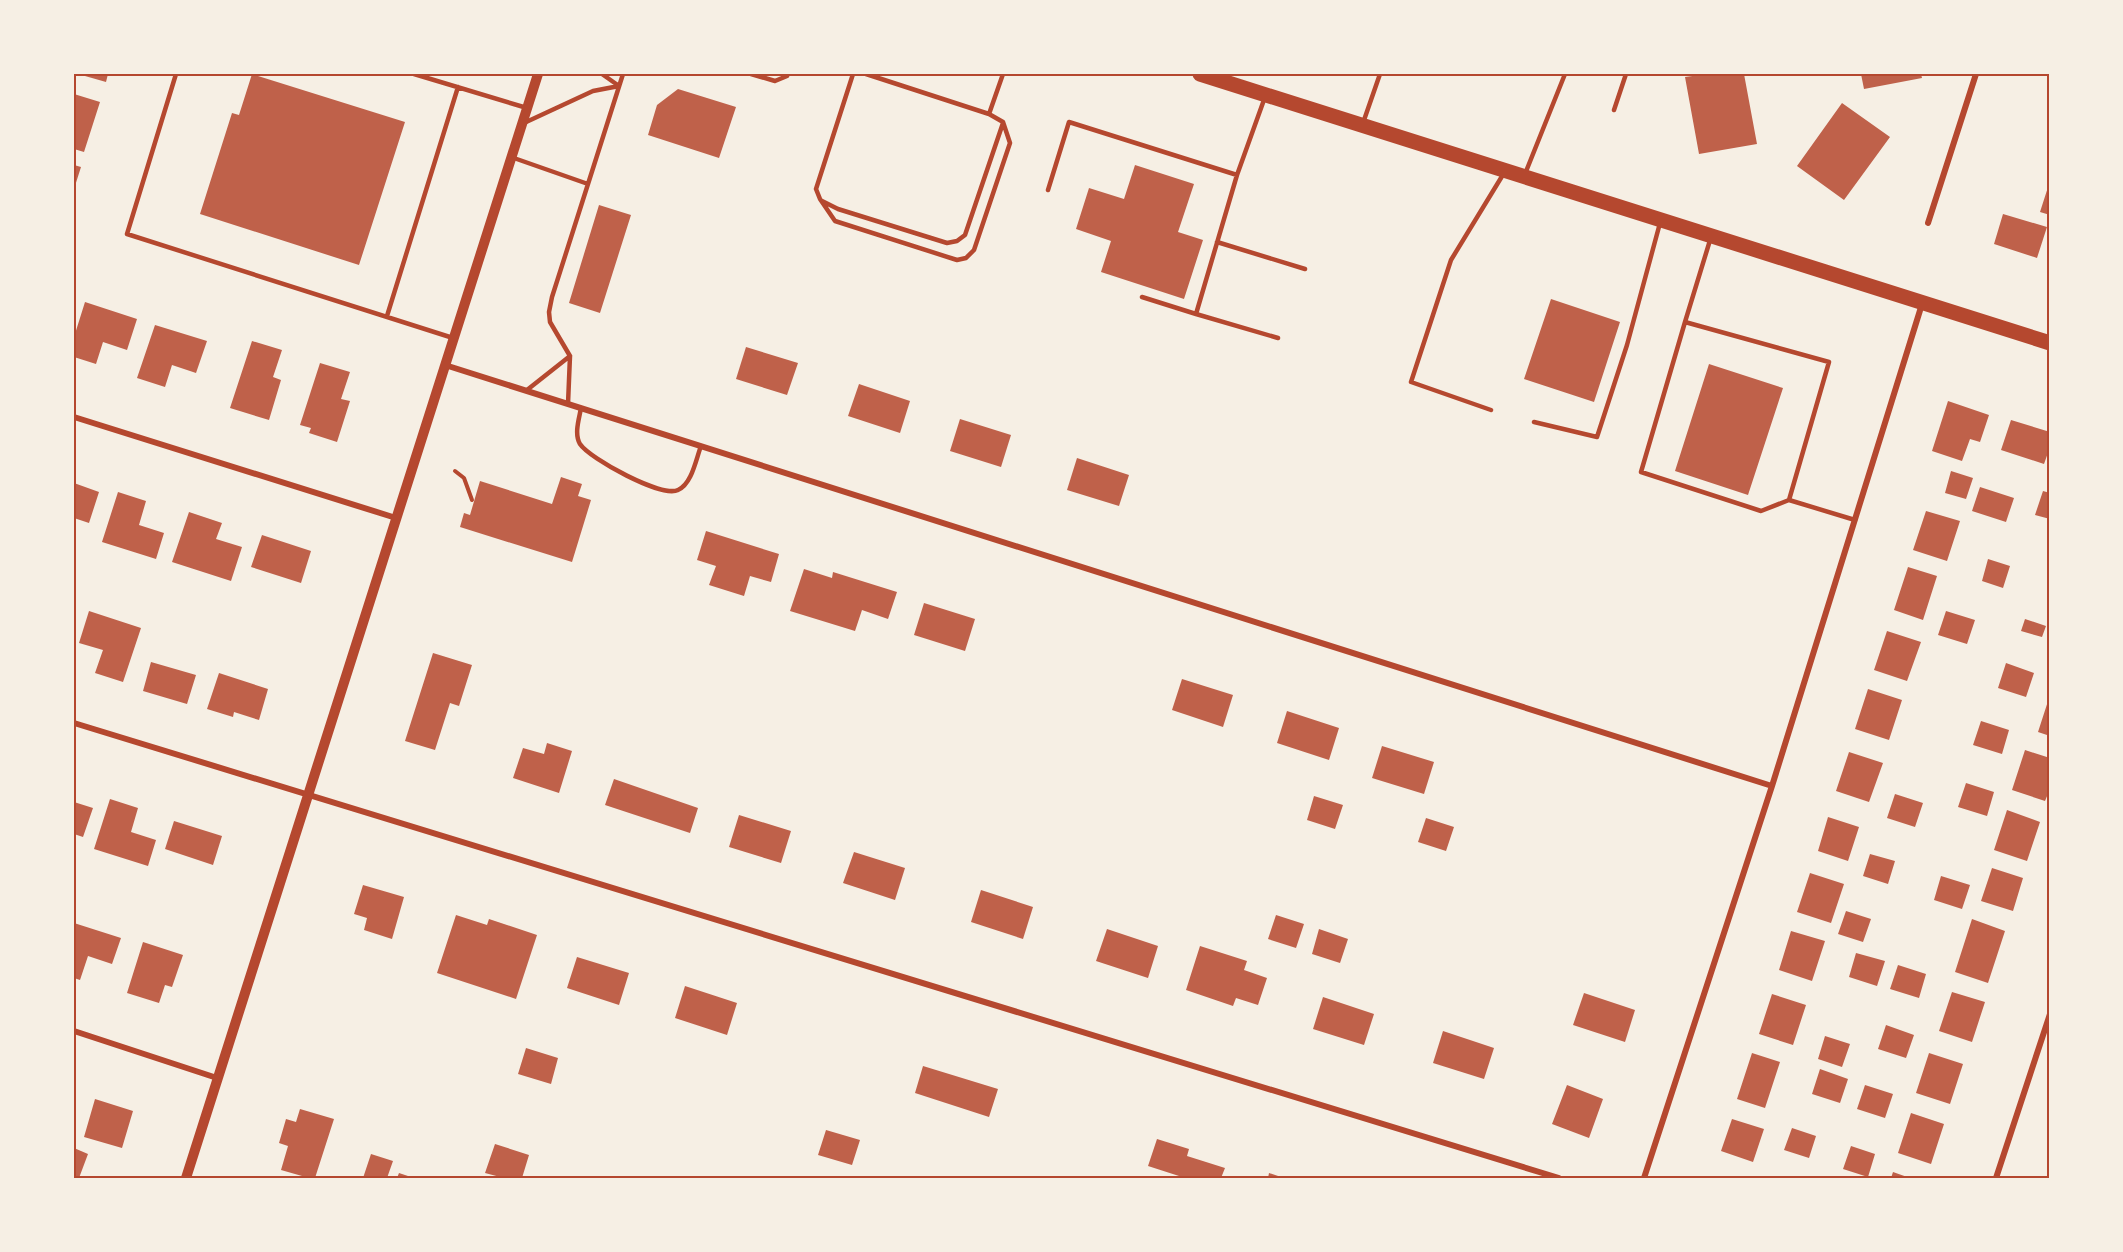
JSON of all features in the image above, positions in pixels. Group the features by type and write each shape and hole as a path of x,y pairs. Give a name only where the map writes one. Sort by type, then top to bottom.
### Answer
{"main road":[{"path":"1200,74 2049,343"}],"street":[{"path":"186,1179 538,74"},
{"path":"1928,223 1976,74"},
{"path":"1644,1179 1772,786 1923,303"},
{"path":"445,365 1772,786"},
{"path":"74,417 396,518"},
{"path":"74,723 1558,1179"},
{"path":"1996,1179 2049,1014"},
{"path":"74,1032 218,1078"}],"lane":[{"path":"176,74 127,234 453,338"},
{"path":"414,74 430,76 527,108"},
{"path":"602,74 619,86"},
{"path":"568,404 570,356 550,322 549,312 623,74"},
{"path":"752,74 775,81 788,74"},
{"path":"853,74 816,189 820,200 835,221 957,260 966,258 974,250 1010,143 1003,122 989,114 866,74"},
{"path":"989,114 1003,74"},
{"path":"1363,125 1380,74"},
{"path":"1524,177 1565,74"},
{"path":"1614,110 1626,74"},
{"path":"522,124 593,91 619,86"},
{"path":"387,316 458,87"},
{"path":"1197,314 1237,175 1266,94"},
{"path":"820,200 838,209 947,243 957,241 965,235 1003,122"},
{"path":"1048,190 1069,122 1237,175"},
{"path":"512,157 588,184"},
{"path":"1491,410 1411,382 1451,260 1505,170"},
{"path":"1534,422 1598,437 1627,345 1661,220"},
{"path":"1711,236 1641,472 1761,511 1790,500 1855,520"},
{"path":"1217,242 1305,269"},
{"path":"1142,297 1278,338"},
{"path":"1685,322 1829,362 1790,500"},
{"path":"527,390 570,356"},
{"path":"581,408 576,435 580,445 606,466 666,492 678,490 689,480 701,446"}],"path":[{"path":"455,471 464,478 472,500"}],"building":[{"path":"78,74 108,74 106,82"},
{"path":"252,74 405,122 359,265 200,214 232,113 239,115"},
{"path":"1707,74 1744,74 1757,144 1699,154 1685,77"},
{"path":"1861,74 1921,74 1922,78 1864,89"},
{"path":"678,89 736,107 719,158 648,135 657,105"},
{"path":"74,94 100,102 84,152 74,149"},
{"path":"1842,103 1890,137 1844,200 1797,166"},
{"path":"74,165 81,167 74,189"},
{"path":"1135,165 1194,184 1178,232 1203,240 1184,299 1101,272 1111,241 1076,229 1089,188 1124,199"},
{"path":"2050,184 2050,215 2040,212"},
{"path":"599,205 631,215 600,313 569,303"},
{"path":"2003,214 2047,227 2037,258 1994,244"},
{"path":"1551,299 1620,322 1594,402 1524,379"},
{"path":"85,302 137,319 127,350 103,342 96,364 74,357 74,337"},
{"path":"155,325 207,341 196,373 172,365 165,387 137,378"},
{"path":"252,341 282,350 273,377 281,380 269,420 230,408"},
{"path":"746,347 798,363 787,395 736,379"},
{"path":"320,363 350,372 341,399 350,401 337,442 309,433 311,428 300,425"},
{"path":"1709,364 1783,388 1748,495 1675,471"},
{"path":"859,384 910,401 900,433 848,416"},
{"path":"1948,401 1989,415 1980,442 1970,439 1962,461 1932,451"},
{"path":"960,419 1011,435 1001,467 950,451"},
{"path":"2011,420 2050,432 2050,447 2044,464 2001,450"},
{"path":"1077,458 1129,475 1119,506 1067,490"},
{"path":"1951,471 1973,478 1966,499 1945,493"},
{"path":"561,477 582,484 578,496 591,500 572,562 460,527 464,513 470,515 480,481 552,504"},
{"path":"74,483 99,492 89,523 74,518"},
{"path":"1980,487 2014,498 2006,522 1972,511"},
{"path":"2043,491 2050,493 2050,519 2035,515"},
{"path":"118,492 146,501 139,525 164,533 156,559 102,542"},
{"path":"1926,511 1960,521 1947,561 1913,550"},
{"path":"189,512 222,523 216,539 242,547 231,581 172,562"},
{"path":"706,531 779,554 771,582 750,576 744,596 709,585 716,566 697,560"},
{"path":"262,535 311,551 301,583 251,567"},
{"path":"1988,559 2010,566 2003,588 1982,581"},
{"path":"1908,567 1937,576 1923,620 1894,610"},
{"path":"804,569 832,578 833,572 897,592 888,619 862,610 855,631 790,611"},
{"path":"924,603 975,619 965,651 914,635"},
{"path":"89,611 141,628 123,682 95,673 103,650 79,643"},
{"path":"1946,611 1975,620 1967,644 1938,635"},
{"path":"2025,619 2046,626 2042,637 2021,631"},
{"path":"1887,631 1921,642 1907,681 1874,670"},
{"path":"433,653 472,665 459,706 450,703 435,750 405,741"},
{"path":"151,662 196,675 187,704 143,691"},
{"path":"2006,663 2034,673 2026,697 1998,688"},
{"path":"219,673 268,689 259,720 234,712 233,717 207,709"},
{"path":"1182,679 1233,695 1223,727 1172,710"},
{"path":"1868,689 1902,700 1889,740 1855,729"},
{"path":"2050,698 2050,736 2038,732"},
{"path":"1287,711 1339,728 1329,760 1277,743"},
{"path":"1981,721 2009,730 2002,754 1973,745"},
{"path":"547,743 572,751 559,793 513,778 523,748 544,754"},
{"path":"1382,746 1434,762 1424,794 1372,778"},
{"path":"2025,750 2050,758 2050,789 2045,801 2012,790"},
{"path":"1849,752 1883,763 1869,802 1836,791"},
{"path":"614,779 698,808 690,833 605,805"},
{"path":"1966,783 1994,792 1987,816 1958,807"},
{"path":"1895,794 1923,803 1915,827 1887,818"},
{"path":"1314,796 1343,805 1335,829 1307,820"},
{"path":"110,799 138,808 131,832 156,840 148,866 94,849"},
{"path":"74,802 93,808 83,837 74,834"},
{"path":"2007,810 2040,822 2027,861 1994,850"},
{"path":"739,815 791,831 781,863 729,847"},
{"path":"1828,817 1859,827 1848,861 1818,851"},
{"path":"1426,818 1454,827 1446,851 1418,842"},
{"path":"174,821 222,836 213,865 165,849"},
{"path":"854,852 905,868 895,900 843,883"},
{"path":"1870,854 1895,861 1888,884 1863,876"},
{"path":"1992,868 2023,878 2013,911 1981,901"},
{"path":"1810,873 1844,884 1831,923 1797,912"},
{"path":"1941,876 1970,885 1962,909 1934,900"},
{"path":"363,885 404,897 392,939 364,930 367,918 354,914"},
{"path":"981,890 1033,907 1023,939 971,922"},
{"path":"1846,911 1871,919 1863,942 1838,934"},
{"path":"456,915 487,925 489,919 537,935 516,999 437,973"},
{"path":"1276,915 1304,924 1296,948 1268,939"},
{"path":"1972,919 2005,931 1988,983 1955,972"},
{"path":"74,923 121,938 112,964 88,956 80,980 74,978"},
{"path":"1107,929 1158,946 1148,978 1096,961"},
{"path":"1319,929 1348,939 1340,963 1312,954"},
{"path":"1791,931 1825,941 1812,981 1779,970"},
{"path":"143,942 183,955 172,987 165,985 159,1003 127,993"},
{"path":"1200,946 1247,961 1244,970 1267,978 1258,1005 1236,998 1233,1006 1186,990"},
{"path":"1856,953 1885,961 1877,986 1849,977"},
{"path":"577,957 629,973 619,1005 567,988"},
{"path":"1898,965 1926,974 1919,998 1890,989"},
{"path":"685,986 737,1003 727,1035 675,1018"},
{"path":"1952,992 1985,1002 1972,1042 1939,1031"},
{"path":"1584,993 1635,1010 1625,1042 1573,1025"},
{"path":"1772,994 1806,1005 1793,1045 1759,1034"},
{"path":"1323,997 1374,1014 1364,1045 1313,1029"},
{"path":"1886,1025 1914,1035 1906,1058 1878,1049"},
{"path":"1443,1031 1494,1048 1484,1079 1433,1063"},
{"path":"1825,1036 1850,1044 1842,1067 1818,1059"},
{"path":"526,1048 558,1058 551,1084 518,1074"},
{"path":"1752,1053 1780,1062 1765,1108 1737,1099"},
{"path":"1929,1053 1963,1064 1950,1104 1916,1093"},
{"path":"923,1066 998,1089 989,1117 915,1093"},
{"path":"1820,1069 1848,1079 1840,1103 1812,1094"},
{"path":"1567,1085 1603,1099 1589,1138 1552,1124"},
{"path":"1865,1085 1893,1094 1885,1118 1857,1109"},
{"path":"95,1099 133,1111 122,1148 84,1137"},
{"path":"300,1109 334,1119 315,1178 281,1170 288,1146 279,1143 286,1119 296,1122"},
{"path":"1911,1113 1944,1124 1931,1164 1898,1153"},
{"path":"1732,1119 1764,1129 1753,1162 1721,1151"},
{"path":"1792,1128 1816,1136 1809,1158 1784,1150"},
{"path":"826,1130 860,1140 852,1165 818,1155"},
{"path":"1157,1139 1189,1149 1187,1156 1225,1168 1221,1178 1178,1178 1179,1176 1148,1166"},
{"path":"495,1144 529,1155 522,1178 504,1178 485,1173"},
{"path":"1851,1146 1875,1154 1868,1177 1843,1169"},
{"path":"74,1148 88,1154 79,1178 74,1178"},
{"path":"371,1154 393,1161 387,1178 363,1178"},
{"path":"1893,1172 1910,1178 1891,1178"},
{"path":"399,1173 414,1178 397,1178"},
{"path":"1269,1173 1284,1178 1268,1178"}]}
